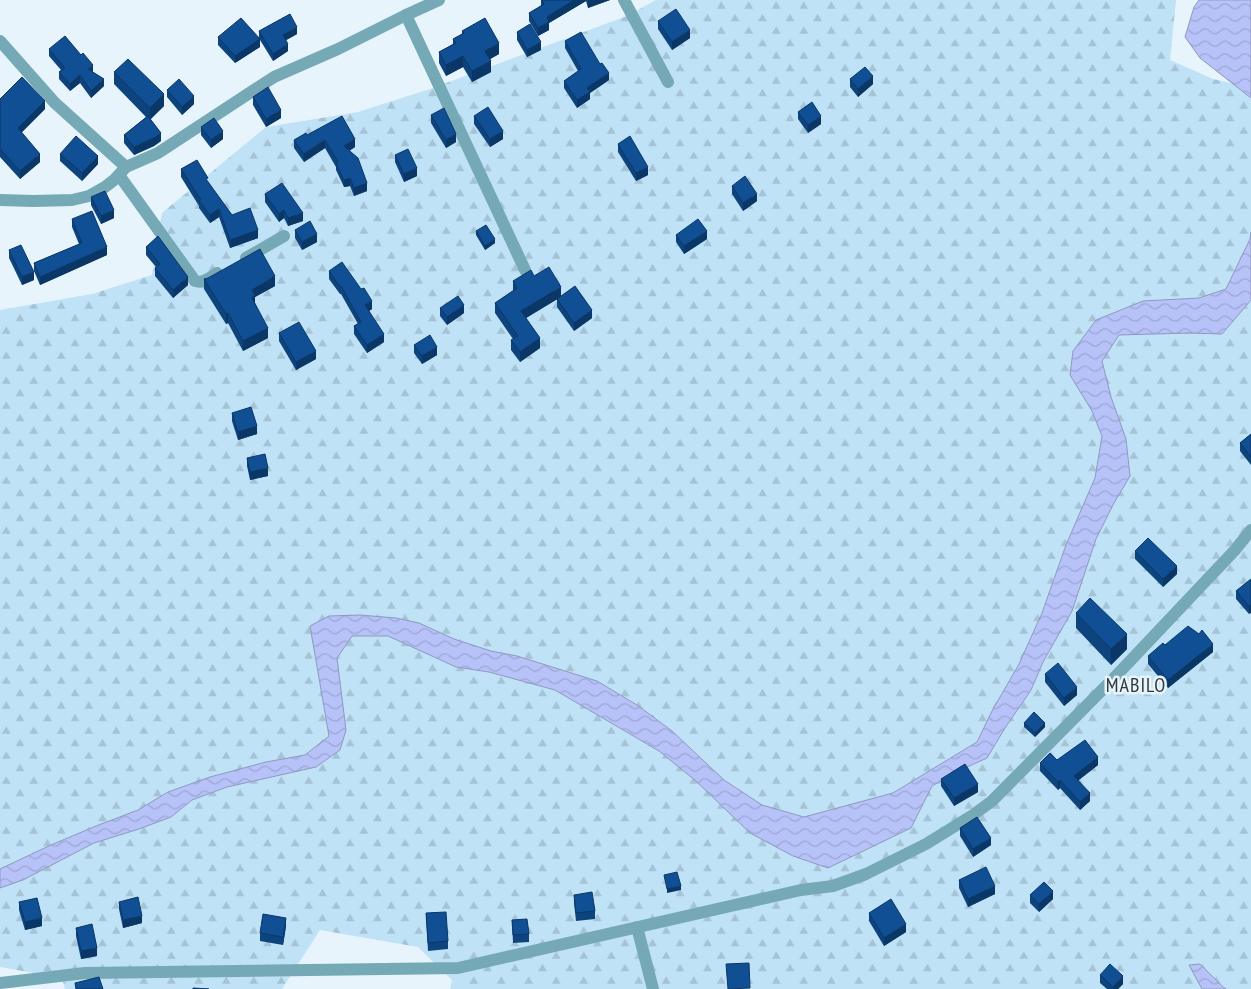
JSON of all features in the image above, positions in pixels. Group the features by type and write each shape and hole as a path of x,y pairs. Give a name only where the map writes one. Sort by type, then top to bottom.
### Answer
{"street":[{"path":"0,200 72,200 89,196 105,187 123,171 158,153 274,77 338,49 439,0"},
{"path":"624,0 668,82"},
{"path":"406,15 525,270"},
{"path":"0,41 55,103 123,171 195,281 204,281 284,236"},
{"path":"0,983 85,973 458,968 801,890 833,886 866,874 926,844 973,815 992,800 1114,678 1235,550 1251,530"},
{"path":"637,927 653,989"}],"green space":[{"path":"656,0 1176,0 1170,60 1213,79 1251,88 1251,989 450,989 452,980 418,947 320,930 282,989 65,989 62,978 0,967 0,310 92,294 152,275 162,213 266,127 358,112 430,89 627,16"}],"water":[{"path":"1199,0 1251,0 1251,98 1200,58 1185,37 1194,7"},
{"path":"1251,232 1251,300 1222,334 1119,335 1102,361 1111,397 1126,439 1130,476 1096,539 1072,611 1043,662 1031,690 987,758 956,772 932,786 911,828 828,868 793,856 750,833 696,781 659,751 555,690 489,672 456,667 388,636 352,636 337,658 346,730 340,750 316,767 227,787 192,800 171,817 94,843 23,880 0,888 0,869 51,845 138,810 168,792 210,777 266,762 305,755 329,736 310,626 329,616 360,615 396,618 419,623 454,639 597,681 637,705 672,731 724,780 762,805 804,817 893,793 977,742 1019,664 1042,613 1066,545 1095,478 1102,436 1092,411 1070,375 1073,351 1096,320 1143,301 1199,298 1226,289 1250,239"},
{"path":"1200,964 1226,989 1202,989 1189,965"}],"building":[{"path":"542,0 574,0 547,17 549,22 538,28 529,13 544,4"},
{"path":"676,9 690,30 672,42 658,21"},
{"path":"290,14 297,27 283,35 288,44 273,54 259,31"},
{"path":"241,18 260,39 235,56 218,37"},
{"path":"485,18 499,43 485,51 491,61 472,71 463,56 446,65 439,52 456,43 453,39 464,33 462,31"},
{"path":"530,24 541,42 527,50 517,32"},
{"path":"581,32 600,64 602,63 609,73 587,88 590,92 577,100 564,81 581,69 565,41"},
{"path":"65,36 81,55 83,53 93,65 88,69 104,79 91,91 80,75 70,84 59,72 65,68 49,49"},
{"path":"128,59 164,94 150,108 114,72"},
{"path":"865,67 873,76 858,89 850,79"},
{"path":"22,77 45,101 18,128 40,154 20,171 0,149 0,99"},
{"path":"179,79 194,96 182,107 167,90"},
{"path":"268,87 281,110 266,119 253,97"},
{"path":"812,102 821,116 808,125 798,112"},
{"path":"488,107 503,131 490,139 474,116"},
{"path":"444,108 456,134 446,140 431,115"},
{"path":"148,116 161,133 134,147 124,135"},
{"path":"342,116 355,139 344,146 358,158 367,183 354,188 350,178 344,180 336,163 338,162 325,140 304,154 294,140"},
{"path":"214,118 223,131 211,140 201,127"},
{"path":"76,136 98,156 82,173 60,154"},
{"path":"630,136 648,167 636,173 618,144"},
{"path":"408,149 417,168 404,174 395,155"},
{"path":"197,160 208,178 206,179 232,215 250,208 258,230 230,240 219,209 210,215 199,201 201,200 181,169"},
{"path":"745,176 757,194 743,203 732,186"},
{"path":"282,183 303,213 288,218 284,210 279,214 265,194"},
{"path":"105,191 114,210 101,216 91,197"},
{"path":"92,211 107,247 40,277 34,263 82,243 72,219"},
{"path":"698,219 707,231 684,246 676,235"},
{"path":"310,221 317,234 302,242 295,230"},
{"path":"486,225 495,239 485,246 476,231"},
{"path":"158,236 188,277 173,290 155,268 160,264 146,247"},
{"path":"21,245 34,272 22,277 9,250"},
{"path":"260,249 275,276 252,290 255,295 252,298 268,328 243,341 228,313 226,314 204,279"},
{"path":"342,262 361,289 364,288 372,301 365,305 384,334 367,345 354,326 361,322 341,286 329,271"},
{"path":"549,267 561,287 521,311 540,338 520,352 511,340 518,336 495,303 517,288 513,281 531,270 534,276"},
{"path":"575,286 592,310 574,323 557,299"},
{"path":"458,296 464,305 447,317 440,308"},
{"path":"299,322 316,351 296,362 279,333"},
{"path":"430,335 437,347 422,356 414,345"},
{"path":"251,407 257,426 238,432 232,413"},
{"path":"1251,434 1251,457 1240,443"},
{"path":"265,454 268,468 250,472 247,458"},
{"path":"1148,538 1177,566 1163,579 1135,551"},
{"path":"1251,579 1251,605 1249,606 1236,591"},
{"path":"1090,598 1127,634 1111,649 1076,613"},
{"path":"1188,626 1199,634 1202,630 1213,644 1168,680 1148,656"},
{"path":"1058,663 1077,687 1064,698 1045,674"},
{"path":"1034,712 1045,723 1035,733 1024,723"},
{"path":"1085,740 1098,757 1074,776 1090,793 1080,802 1060,780 1058,782 1040,763 1050,753 1057,760"},
{"path":"965,764 978,784 954,798 941,779"},
{"path":"977,817 991,838 973,849 960,828"},
{"path":"986,867 995,886 968,899 959,880"},
{"path":"677,872 681,886 667,889 664,875"},
{"path":"1044,882 1053,891 1039,904 1030,895"},
{"path":"592,892 595,911 576,913 574,895"},
{"path":"138,897 142,916 123,920 119,902"},
{"path":"37,898 42,918 25,922 19,902"},
{"path":"891,899 906,924 884,938 869,913"},
{"path":"446,912 448,941 428,943 426,913"},
{"path":"263,914 286,918 283,937 260,933"},
{"path":"527,919 529,934 513,935 512,920"},
{"path":"92,924 97,948 81,951 76,928"},
{"path":"749,963 750,988 728,989 726,964"},
{"path":"1110,964 1123,976 1113,987 1100,975"},
{"path":"99,977 103,989 76,989 75,983"}],"district":[{"name":"MABILO","path":"1136,685"}]}
